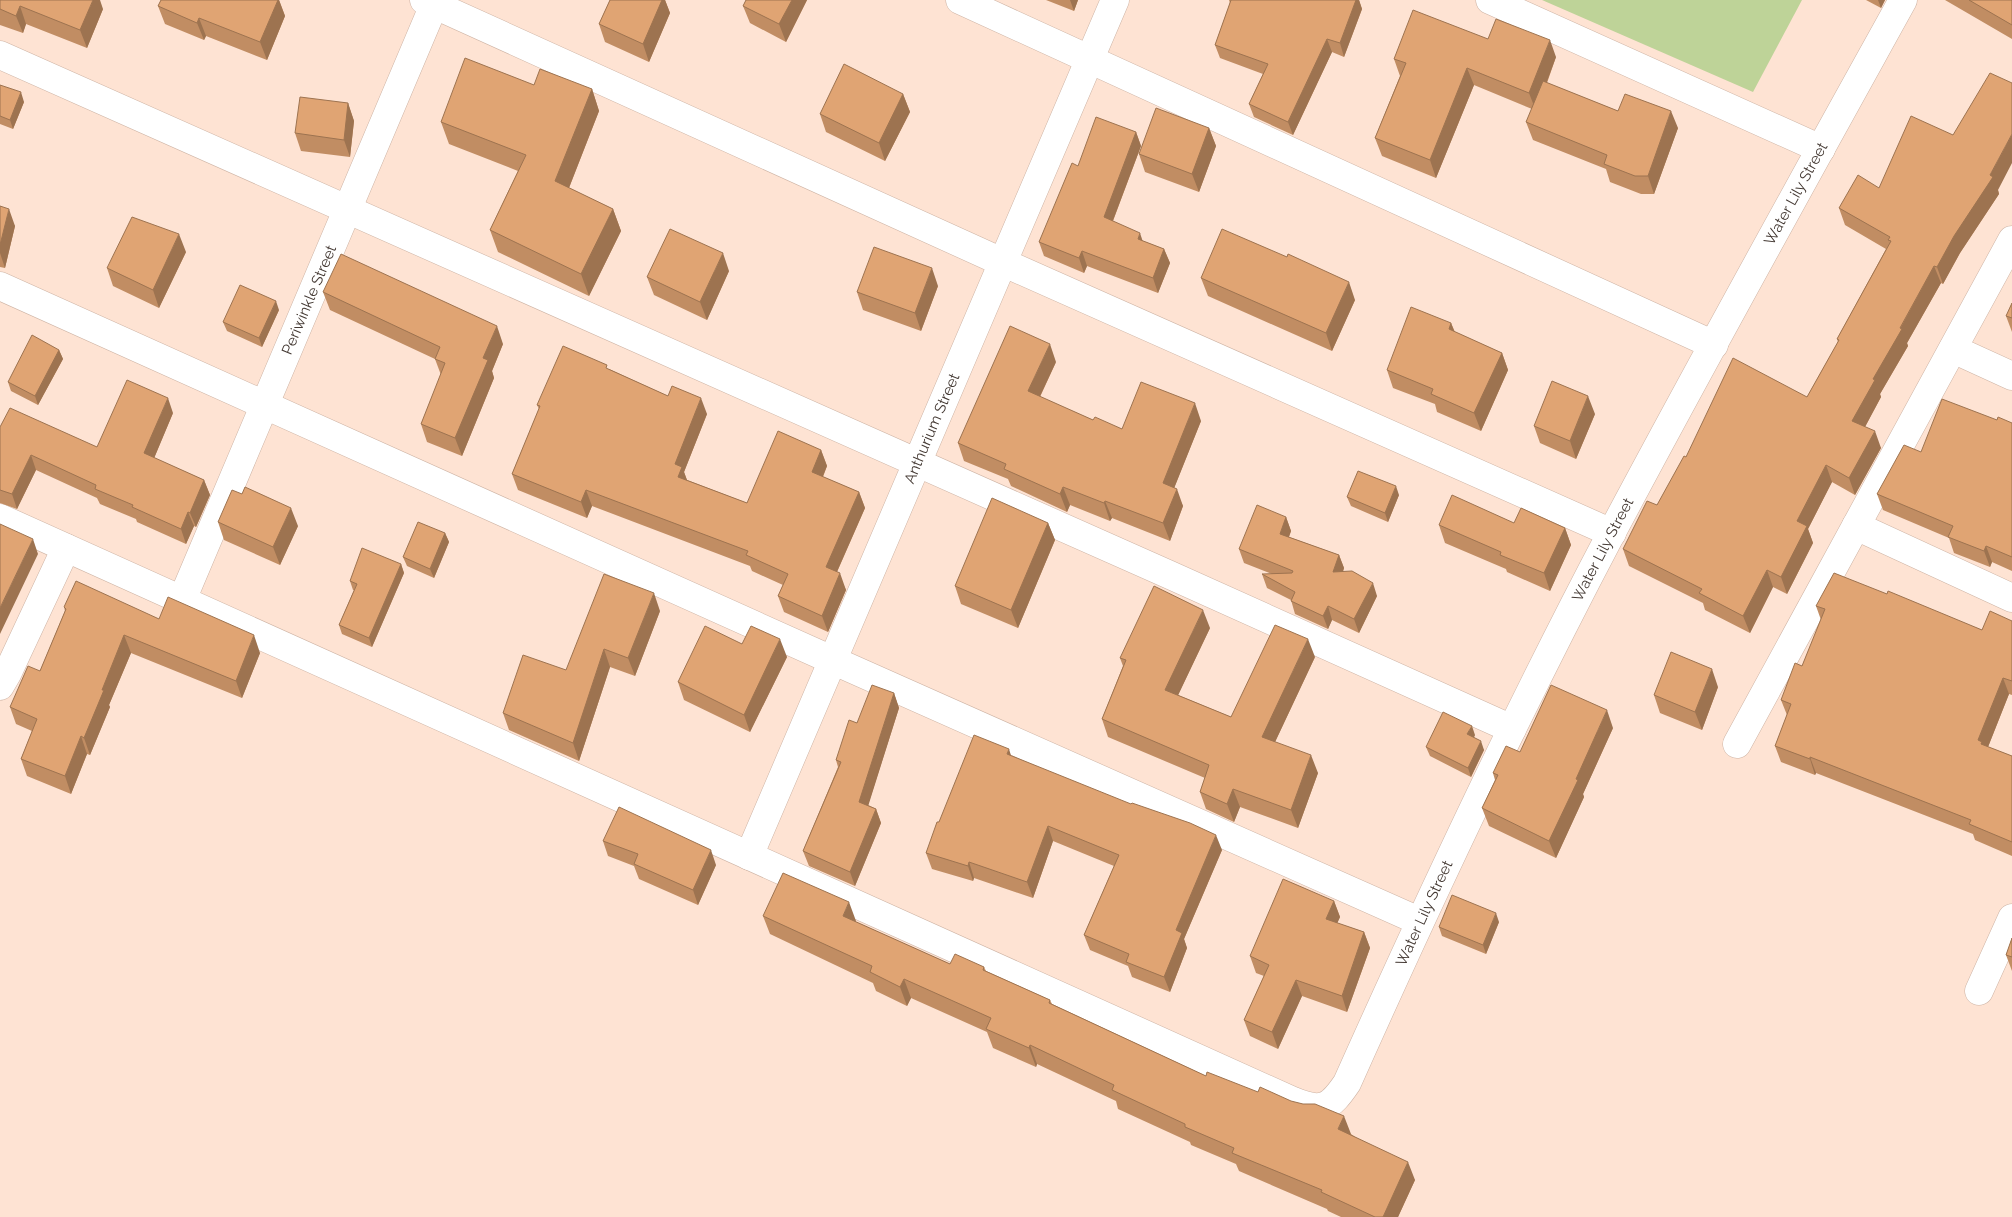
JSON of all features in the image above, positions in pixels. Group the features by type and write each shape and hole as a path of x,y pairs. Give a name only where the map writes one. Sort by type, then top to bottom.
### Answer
{"street":[{"path":"960,0 1714,345"},
{"name":"Anthurium Street","path":"748,856 1115,0"},
{"path":"1490,0 1821,149"},
{"name":"Water Lily Street","path":"748,856 1293,1101 1310,1108 1323,1107 1336,1100 1347,1083 1419,921 1512,729 1612,532 1904,0"},
{"path":"432,2 1002,262 1612,532"},
{"name":"Periwinkle Street","path":"182,600 348,208 432,2"},
{"path":"0,55 917,461 1512,729"},
{"path":"1737,744 2012,240"},
{"path":"0,286 832,660 1419,921"},
{"path":"1953,349 2012,376"},
{"path":"0,518 748,856"},
{"path":"1856,526 2012,598"},
{"path":"0,686 66,548"},
{"path":"1979,991 2012,918"}],"green space":[{"path":"1542,0 1802,0 1753,92"}],"building":[{"path":"0,0 93,0 80,30 20,6 16,16 0,9"},
{"path":"161,0 278,0 260,42 199,18 197,23 158,6"},
{"path":"610,0 662,0 643,44 599,24"},
{"path":"746,0 792,0 779,24 743,6"},
{"path":"1231,0 1356,0 1340,43 1327,39 1288,122 1249,104 1268,64 1215,45"},
{"path":"1969,0 2012,0 2012,25"},
{"path":"1413,10 1488,39 1496,19 1550,40 1529,93 1467,68 1430,160 1375,138 1406,63 1394,59"},
{"path":"465,58 534,85 540,69 592,89 555,181 613,209 581,274 490,230 526,155 441,122"},
{"path":"844,64 903,94 879,143 820,114"},
{"path":"1990,73 2012,83 2012,134 1990,175 1993,177 1954,236 1937,267 1934,266 1852,421 1875,431 1849,478 1826,465 1797,521 1807,526 1781,577 1767,570 1743,616 1699,593 1702,589 1623,549 1647,501 1657,505 1684,456 1686,457 1733,358 1807,397 1891,241 1888,240 1890,237 1839,208 1858,175 1879,188 1911,116 1953,135"},
{"path":"1543,81 1618,111 1625,94 1671,111 1648,176 1635,176 1604,164 1607,155 1526,122"},
{"path":"0,85 21,92 10,120 0,116"},
{"path":"300,97 348,103 344,140 295,133"},
{"path":"1156,108 1209,128 1192,174 1139,154"},
{"path":"1096,117 1136,132 1104,217 1140,233 1138,239 1164,249 1153,278 1082,251 1079,258 1039,242 1072,163 1078,166"},
{"path":"0,206 9,209 0,245"},
{"path":"132,217 179,234 153,290 107,268"},
{"path":"670,229 723,253 700,302 647,277"},
{"path":"1222,229 1287,257 1288,254 1349,282 1326,333 1201,278"},
{"path":"874,247 932,268 915,313 857,292"},
{"path":"341,254 497,326 483,358 488,360 455,438 421,424 445,363 435,359 440,347 323,292"},
{"path":"240,285 276,301 259,338 223,322"},
{"path":"2012,303 2012,318 2006,316"},
{"path":"1411,307 1451,323 1449,329 1502,353 1474,413 1431,394 1433,389 1387,370"},
{"path":"1010,326 1050,344 1028,391 1093,420 1095,417 1122,429 1141,382 1195,403 1163,483 1177,489 1163,523 1063,487 1060,494 1004,469 1006,464 958,443"},
{"path":"32,335 59,350 35,396 8,382"},
{"path":"563,346 607,365 606,368 668,396 672,386 701,398 675,464 682,467 678,477 747,503 778,431 821,450 812,472 859,492 826,567 840,573 822,616 778,596 788,574 746,555 748,551 586,490 581,502 512,474 540,406 537,405"},
{"path":"127,380 168,398 144,453 204,480 181,529 132,507 133,505 95,489 96,485 31,455 12,494 0,490 0,427 10,408 97,447"},
{"path":"1552,381 1588,396 1570,441 1534,426"},
{"path":"1942,399 1997,420 1998,417 2012,423 2012,557 1986,546 1984,551 1948,537 1953,526 1877,494 1904,445 1921,452"},
{"path":"1358,471 1396,486 1385,513 1347,497"},
{"path":"245,487 291,508 273,547 218,522 232,490 242,494"},
{"path":"1452,495 1514,523 1521,508 1565,528 1544,573 1500,555 1501,552 1439,525"},
{"path":"992,498 1048,523 1011,610 955,586"},
{"path":"1257,505 1286,517 1280,534 1339,555 1333,572 1352,571 1373,583 1354,619 1328,606 1323,616 1291,601 1295,592 1262,574 1292,573 1293,571 1239,549"},
{"path":"418,522 445,533 430,569 403,557"},
{"path":"0,524 33,539 0,608"},
{"path":"362,548 401,564 369,638 339,625 357,584 350,581"},
{"path":"1834,573 1887,594 1888,591 1982,630 1990,611 2012,621 2012,681 2003,678 1978,740 1982,742 1981,744 2012,756 2012,842 1969,824 1971,820 1810,757 1810,759 1775,746 1791,704 1781,700 1795,663 1802,666 1825,609 1816,606"},
{"path":"604,574 654,593 628,658 604,649 573,743 503,713 523,655 566,670"},
{"path":"76,581 159,619 168,597 254,635 236,681 124,635 84,738 81,736 65,776 21,759 37,719 10,707 28,666 40,671"},
{"path":"1154,586 1203,610 1165,690 1231,717 1275,625 1308,639 1262,737 1311,755 1291,810 1233,789 1227,804 1200,792 1209,765 1102,719 1126,660 1120,658"},
{"path":"705,626 742,644 751,626 780,639 744,715 678,682"},
{"path":"1671,652 1712,669 1695,712 1654,695"},
{"path":"872,685 894,693 859,802 876,809 850,872 803,851 841,762 836,760 849,720 857,723"},
{"path":"1551,685 1607,710 1576,779 1578,780 1549,841 1482,808 1498,775 1493,773 1506,746 1520,752"},
{"path":"1443,712 1472,726 1467,734 1481,741 1468,768 1426,747"},
{"path":"974,735 1009,749 1007,754 1131,804 1190,823 1216,835 1176,930 1182,933 1164,977 1126,962 1129,954 1084,935 1119,855 1048,826 1027,882 969,862 968,866 926,853"},
{"path":"619,807 711,850 693,890 634,864 638,854 603,841"},
{"path":"783,873 849,902 843,916 950,964 955,954 984,967 983,970 1050,1000 1049,1003 1206,1076 1207,1072 1258,1092 1260,1087 1291,1101 1315,1104 1344,1116 1338,1129 1408,1162 1383,1217 1375,1217 1321,1192 1322,1190 1232,1153 1234,1148 1185,1127 1185,1124 1112,1090 1114,1085 1030,1045 1029,1048 986,1029 991,1018 904,979 900,987 870,972 872,966 763,916"},
{"path":"1283,879 1334,901 1326,919 1364,932 1342,996 1296,980 1272,1032 1244,1020 1269,965 1250,956"},
{"path":"1452,895 1496,913 1483,945 1439,927"},
{"path":"2012,938 2012,957 2006,955"}]}
